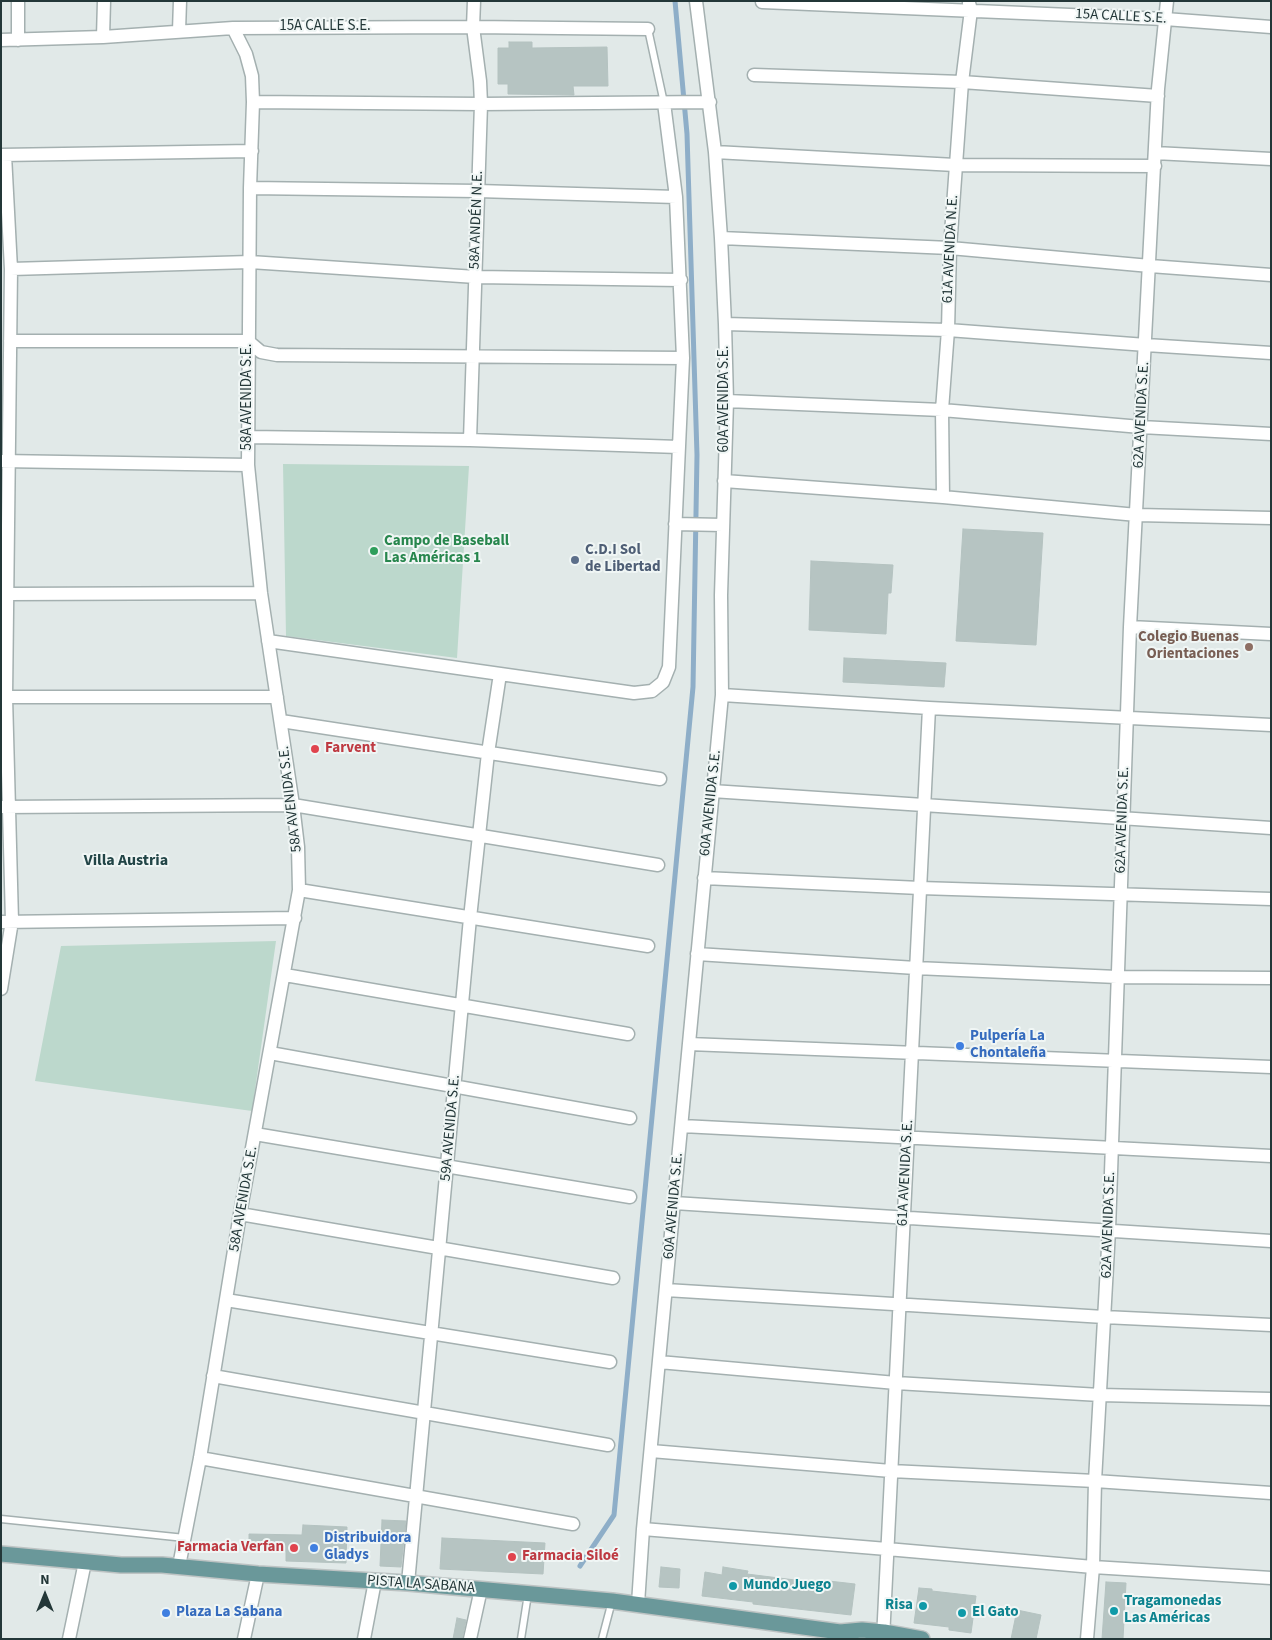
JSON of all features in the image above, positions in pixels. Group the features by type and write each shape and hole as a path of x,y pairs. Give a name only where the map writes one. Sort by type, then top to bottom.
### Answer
{"main road":[{"name":"PISTA LA SABANA","path":"1,1554 121,1565 180,1566 258,1574 480,1589 612,1601 821,1634 845,1635 862,1630 883,1635 922,1639"}],"street":[{"path":"18,1 18,40"},
{"path":"103,37 104,1"},
{"path":"179,31 180,1"},
{"name":"58A ANDÉN N.E.","path":"470,440 480,104 480,81 473,27 474,1"},
{"name":"60A AVENIDA S.E.","path":"638,1604 643,1529 722,695 721,595 727,401 725,324 715,152 696,1"},
{"name":"62A AVENIDA S.E.","path":"1087,1639 1109,1230 1130,627 1158,96 1167,1"},
{"name":"15A CALLE S.E.","path":"762,2 970,6 1271,27"},
{"name":"61A AVENIDA N.E.","path":"943,497 942,410 948,330 950,248 955,165 970,6"},
{"name":"15A CALLE S.E.","path":"1,40 103,37 233,28 473,27 648,29"},
{"name":"58A AVENIDA S.E.","path":"180,1566 200,1458 240,1214 299,890 298,847 293,805 261,593 248,465 250,188 253,102 252,76 246,54 233,28"},
{"path":"754,75 962,82 1158,96"},
{"path":"253,102 480,104 710,102"},
{"path":"268,641 634,693 652,691 662,682 669,667 683,358 681,280 668,102"},
{"path":"1,989 7,922 5,807 7,594 5,461 11,269 3,155 252,151"},
{"path":"715,152 955,165 1271,159"},
{"path":"250,188 478,191 676,197"},
{"path":"721,238 950,248 1271,275"},
{"path":"11,269 250,262 476,277 681,280"},
{"path":"725,324 948,330 1271,353"},
{"path":"10,342 248,342 261,352 277,355 683,358"},
{"path":"727,401 942,410 1141,427 1271,434"},
{"path":"248,437 470,440 679,447"},
{"path":"5,461 248,465"},
{"path":"724,481 943,497 1137,515 1271,518"},
{"path":"675,524 723,525"},
{"path":"7,594 261,593"},
{"path":"1130,627 1271,634"},
{"name":"59A AVENIDA S.E.","path":"408,1584 470,918 488,753 500,674"},
{"path":"722,695 929,708 1271,725"},
{"path":"6,697 277,696"},
{"name":"61A AVENIDA S.E.","path":"883,1635 929,708"},
{"path":"281,721 660,779"},
{"path":"712,791 1271,828"},
{"path":"5,807 293,805 658,865"},
{"path":"704,878 920,888 1271,899"},
{"path":"299,890 648,946"},
{"path":"7,922 295,918"},
{"path":"697,954 916,968 1118,977 1271,978"},
{"path":"284,975 628,1034"},
{"path":"689,1044 1271,1067"},
{"path":"270,1053 630,1118"},
{"path":"682,1126 1271,1156"},
{"path":"255,1134 630,1197"},
{"path":"674,1202 1271,1241"},
{"path":"240,1214 613,1278"},
{"path":"666,1290 1104,1317 1271,1325"},
{"path":"226,1300 610,1362"},
{"path":"659,1362 896,1384 1100,1395 1271,1399"},
{"path":"213,1376 608,1445"},
{"path":"651,1451 891,1471 1095,1481 1271,1493"},
{"path":"200,1458 573,1524"},
{"path":"643,1529 1092,1567 1271,1578"},
{"path":"69,1639 85,1562"},
{"path":"244,1639 258,1574"},
{"path":"364,1639 375,1581"},
{"path":"470,1639 480,1589"}],"lane":[{"path":"648,29 668,102"},
{"path":"1,1519 185,1538"},
{"path":"521,1639 528,1594"},
{"path":"602,1639 612,1601"}],"green space":[{"name":"Campo de Baseball Las Américas 1","path":"283,464 469,466 457,658 286,636"},
{"path":"276,941 252,1111 35,1081 61,946"}],"building":[{"path":"509,42 532,42 532,48 607,47 608,86 573,86 574,95 508,94 508,84 498,84 498,48 509,48"},
{"path":"963,529 1043,533 1036,645 956,641"},
{"path":"811,561 893,565 891,593 888,593 886,634 809,630"},
{"path":"844,658 946,663 944,687 843,682"},
{"path":"382,1520 406,1521 401,1567 380,1566"},
{"path":"303,1525 347,1527 346,1563 286,1561 286,1551 249,1549 249,1534 302,1535"},
{"path":"442,1538 545,1543 543,1574 440,1569"},
{"path":"661,1567 680,1569 679,1588 659,1587"},
{"path":"723,1567 748,1571 747,1574 819,1583 820,1580 855,1584 851,1615 702,1596 705,1572 722,1575"},
{"name":"Tragamonedas Las Américas","path":"1106,1582 1126,1583 1123,1639 1102,1639"},
{"path":"919,1588 976,1596 971,1633 949,1630 949,1627 914,1623"},
{"path":"1017,1610 1041,1615 1036,1639 1011,1639"},
{"path":"457,1618 466,1620 462,1639 453,1639"}],"waterway":[{"path":"580,1566 614,1515 693,687 697,455 687,134 675,1"}],"place":[{"name":"Campo de Baseball Las Américas 1","path":"374,551"},
{"name":"C.D.I Sol de Libertad","path":"575,560"},
{"name":"Colegio Buenas Orientaciones","path":"1249,647"},
{"name":"Farvent","path":"315,749"},
{"name":"Pulpería La Chontaleña","path":"960,1046"},
{"name":"Farmacia Verfan","path":"294,1548"},
{"name":"Distribuidora Gladys","path":"314,1548"},
{"name":"Farmacia Siloé","path":"512,1557"},
{"name":"Mundo Juego","path":"733,1586"},
{"name":"Risa","path":"923,1606"},
{"name":"Tragamonedas Las Américas","path":"1114,1611"},
{"name":"Plaza La Sabana","path":"166,1613"},
{"name":"El Gato","path":"962,1613"}],"district":[{"name":"Villa Austria","path":"126,861"}]}
